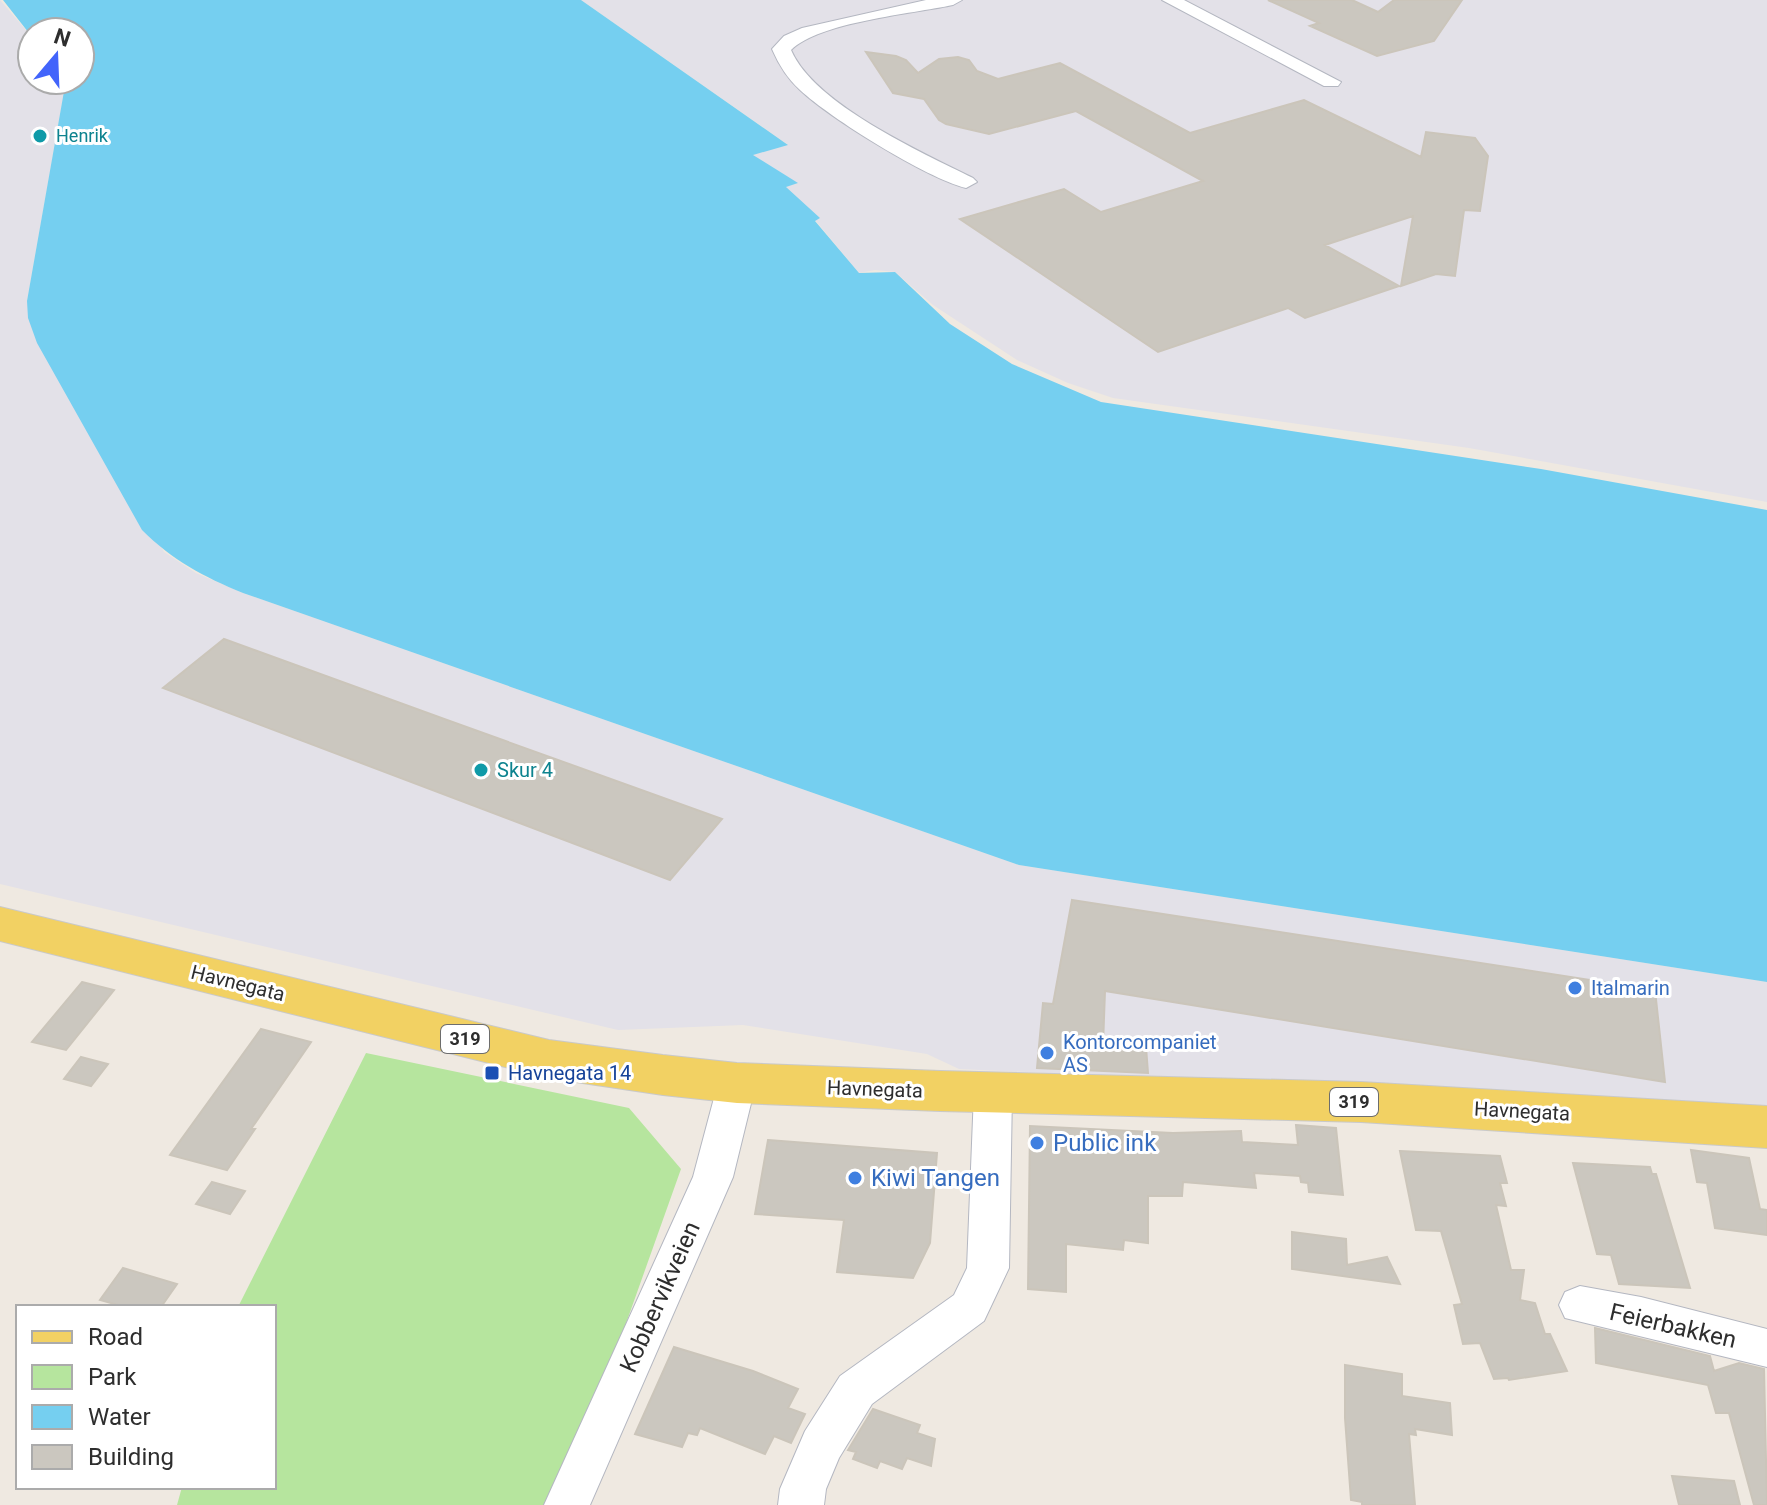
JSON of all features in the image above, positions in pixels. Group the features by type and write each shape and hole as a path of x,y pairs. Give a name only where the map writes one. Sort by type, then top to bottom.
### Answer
{"main road":[{"name":"Havnegata","path":"0,924 549,1059 737,1083 1361,1102 1767,1127"}],"street":[{"path":"953,0 798,33 788,39 781,49 785,66 811,90 898,148 966,182"},
{"path":"1171,0 1331,82"},
{"name":"Kobbervikveien","path":"567,1505 713,1177 737,1083"},
{"path":"801,1505 803,1489 821,1446 856,1390 969,1308 988,1268 993,1093"},
{"name":"Feierbakken","path":"1580,1305 1641,1316 1767,1348"}],"shaded area":[{"path":"0,0 16,18 16,96 63,96 27,301 164,552 196,573 243,593 1019,865 1767,982 1767,1109 1668,1101 959,1069 927,1054 743,1025 618,1030 0,884"},
{"path":"581,0 1767,0 1767,502 1469,448 1113,398 1068,383 1017,360 933,305 895,272 875,270 859,273 815,220 819,218 785,187 797,183 752,155 787,144"}],"green space":[{"path":"366,1053 629,1108 681,1169 624,1329 545,1505 177,1505 181,1489 276,1489 276,1305 239,1305"}],"water":[{"path":"3,0 581,0 788,145 753,155 798,183 786,187 820,218 815,221 859,273 895,272 950,324 1012,364 1101,402 1541,469 1767,510 1767,982 1019,865 243,593 202,574 177,559 142,530 37,343 28,318 27,301 63,96 96,96 96,16 16,17"}],"building":[{"path":"1268,0 1352,0 1378,12 1394,0 1462,0 1434,41 1377,56 1310,26 1319,23"},
{"path":"866,52 906,60 918,73 939,59 958,57 969,60 977,71 998,79 1060,63 1190,133 1304,100 1421,157 1426,132 1475,138 1488,156 1480,211 1464,210 1455,276 1436,274 1401,286 1413,216 1325,245 1399,286 1305,318 1288,308 1158,352 960,219 1064,189 1101,212 1203,181 1076,111 989,134 946,124 939,120 924,99 893,93"},
{"name":"Skur 4","path":"224,639 722,819 670,880 163,688"},
{"path":"1072,900 1655,990 1665,1082 1105,991 1103,1045 1146,1047 1148,1073 1037,1068 1043,1003 1053,1004"},
{"path":"82,982 114,990 66,1050 32,1042"},
{"path":"261,1029 311,1042 251,1129 255,1129 227,1170 170,1155"},
{"path":"81,1057 108,1064 91,1086 64,1079"},
{"path":"1296,1125 1336,1128 1343,1195 1309,1192 1308,1183 1301,1182 1300,1176 1254,1173 1256,1188 1183,1182 1182,1196 1148,1196 1148,1243 1124,1240 1123,1250 1066,1244 1066,1292 1028,1289 1030,1126 1173,1133 1241,1131 1242,1142 1298,1145"},
{"path":"768,1140 937,1153 930,1243 913,1278 837,1272 844,1220 755,1214"},
{"path":"1691,1150 1749,1158 1760,1209 1767,1210 1767,1235 1715,1228 1707,1183 1697,1182"},
{"path":"1400,1151 1500,1156 1507,1183 1500,1183 1506,1206 1496,1205 1511,1270 1524,1270 1520,1300 1535,1303 1545,1334 1550,1334 1567,1371 1509,1380 1494,1379 1480,1343 1463,1344 1454,1305 1462,1304 1441,1231 1416,1230"},
{"path":"1573,1163 1650,1167 1652,1174 1656,1174 1690,1288 1619,1284 1611,1255 1597,1254"},
{"path":"212,1182 245,1191 230,1214 196,1204"},
{"path":"1292,1232 1346,1239 1347,1265 1387,1257 1400,1284 1292,1269"},
{"path":"123,1268 177,1284 162,1305 118,1305 100,1300"},
{"path":"1595,1328 1710,1356 1714,1371 1739,1363 1764,1369 1767,1505 1754,1505 1729,1413 1716,1413 1708,1385 1596,1363"},
{"path":"674,1347 753,1371 798,1389 788,1408 805,1414 791,1443 774,1436 765,1454 700,1428 697,1435 688,1433 682,1447 635,1434"},
{"path":"1345,1365 1402,1374 1402,1396 1450,1403 1452,1435 1415,1429 1416,1435 1409,1434 1415,1505 1362,1505 1362,1502 1351,1500"},
{"path":"873,1409 920,1425 917,1433 935,1439 931,1466 907,1458 902,1469 880,1461 877,1468 853,1459 856,1452 848,1450"},
{"path":"1672,1476 1734,1481 1740,1505 1679,1505"}],"place":[{"name":"Henrik","path":"40,136"},
{"name":"Skur 4","path":"481,770"},
{"name":"Italmarin","path":"1575,988"},
{"name":"Kontorcompaniet AS","path":"1047,1053"},
{"name":"Havnegata 14","path":"492,1073"},
{"name":"Public ink","path":"1037,1143"},
{"name":"Kiwi Tangen","path":"855,1178"}]}
